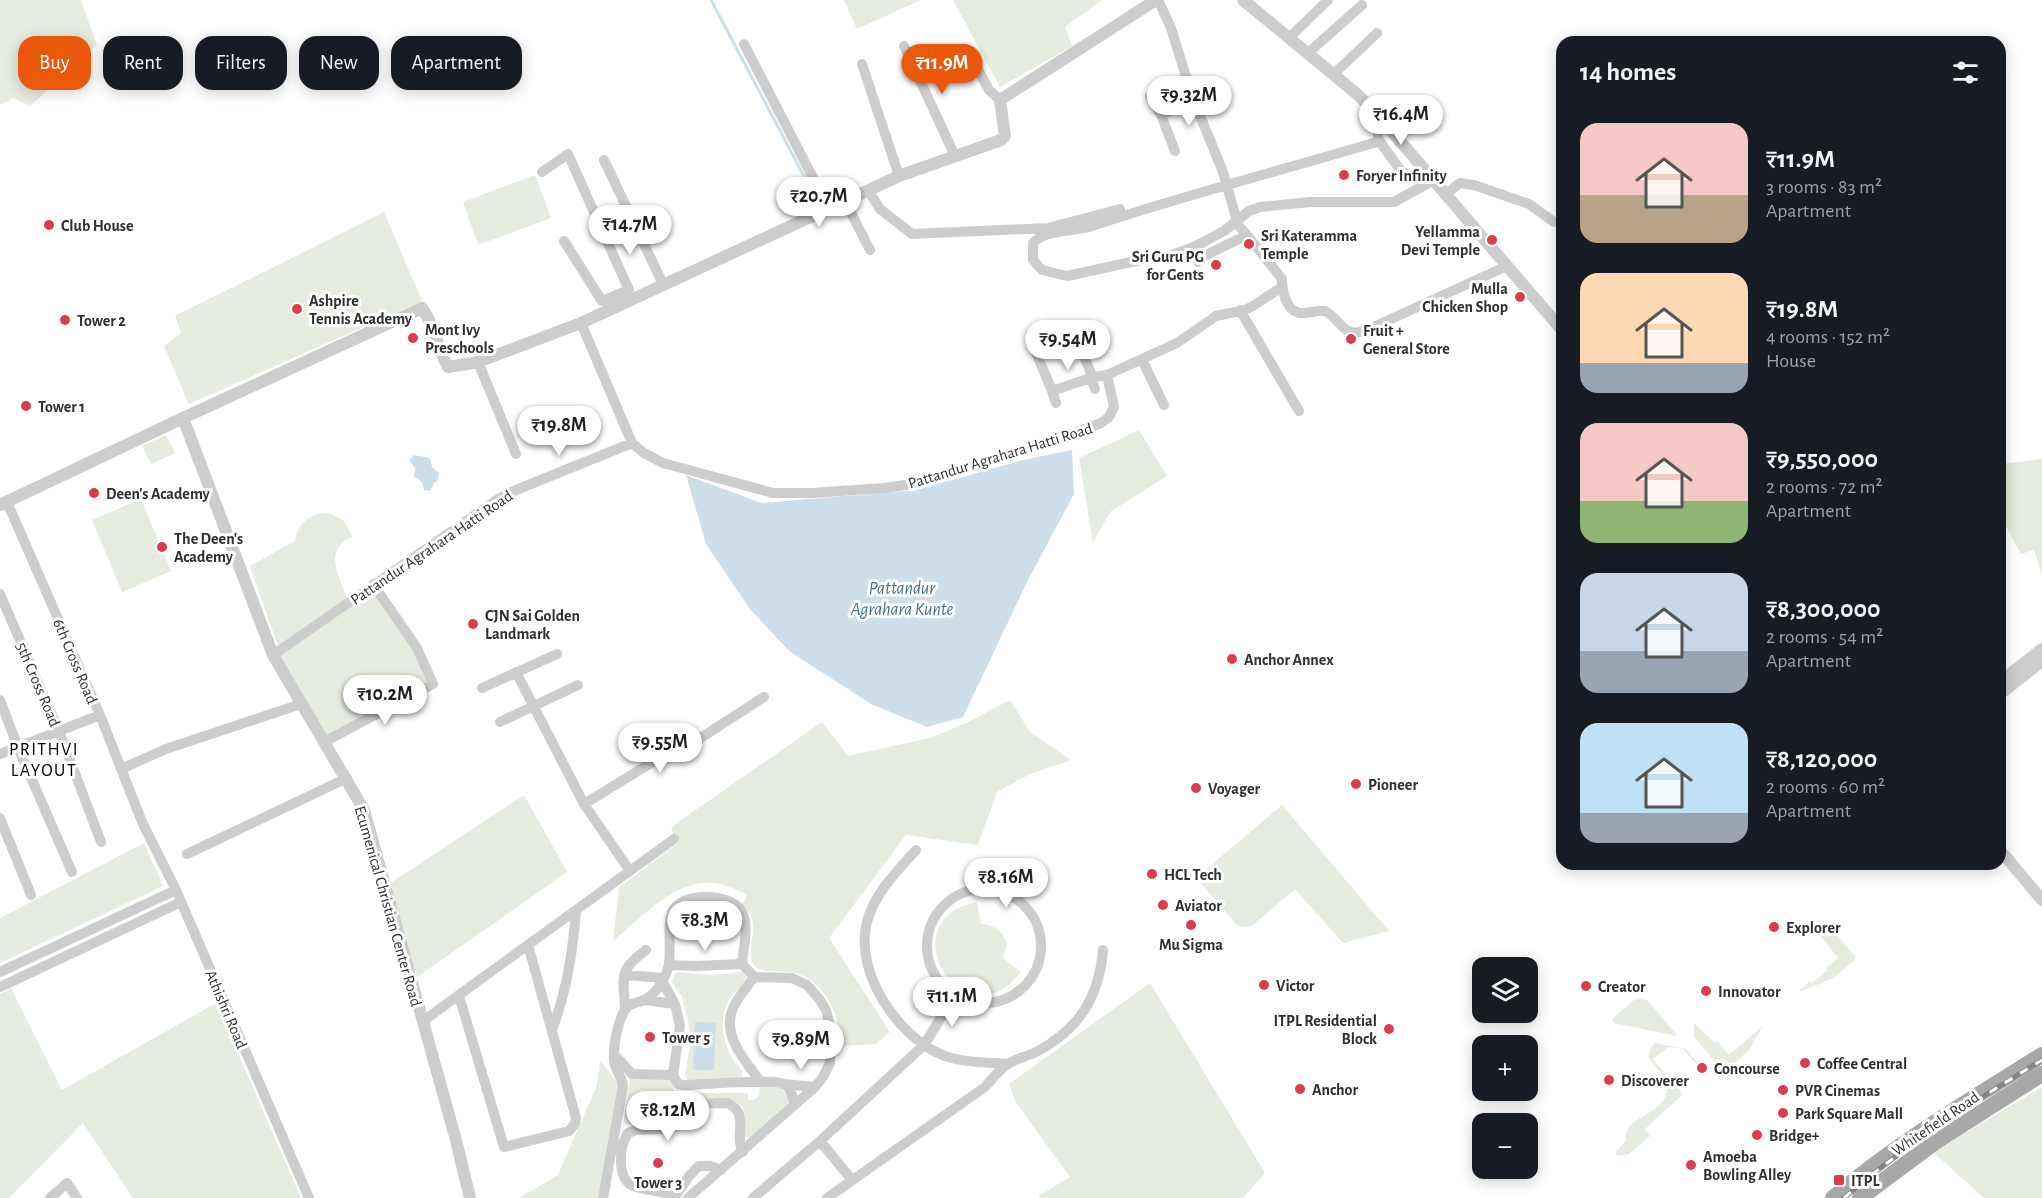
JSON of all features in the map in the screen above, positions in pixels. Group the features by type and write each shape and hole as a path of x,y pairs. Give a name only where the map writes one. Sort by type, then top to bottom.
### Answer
{"main road":[{"name":"Whitefield Road","path":"1833,1198 1866,1171 1925,1129 2042,1055"},
{"name":"Whitefield Road","path":"1860,1198 1935,1142 2042,1074"}],"street":[{"path":"1000,100 1157,0 1171,28 1236,220 1280,274 1288,304 1294,310 1301,313 1325,310 1346,330 1356,334 1507,266"},
{"path":"1289,38 1328,0"},
{"path":"1250,2 1289,38 1357,94 1384,121 1556,323"},
{"path":"1308,53 1362,5"},
{"path":"1334,74 1377,33"},
{"path":"744,44 828,207"},
{"path":"904,46 955,156"},
{"path":"564,241 602,301 617,300 663,284 899,176 1001,140 1005,136 1000,100 989,90 971,57"},
{"path":"862,64 899,176"},
{"path":"1150,96 1161,115 1175,151"},
{"path":"1161,115 1194,101"},
{"path":"1384,121 1378,129 1380,141 1401,171 1413,178 1430,175"},
{"path":"1380,141 1081,229 1043,235 1033,243 1033,260 1042,270 1067,276 1145,259 1166,257 1194,247 1224,231 1249,211 1260,207 1310,202 1394,202 1430,175"},
{"path":"3,503 422,308 448,367 478,362 582,323 629,290 568,154 542,172"},
{"path":"604,160 663,284"},
{"path":"1446,194 1460,183 1474,185 1529,204 1554,222"},
{"path":"868,190 880,209 912,234 1048,228 1150,202"},
{"path":"845,201 870,250"},
{"path":"1198,262 1206,255 1247,235"},
{"path":"1052,391 1092,377 1107,375 1142,360 1185,339 1210,319 1263,300 1282,286"},
{"path":"1240,310 1299,411"},
{"path":"582,323 632,443"},
{"path":"1072,331 1095,389"},
{"path":"1035,350 1056,403"},
{"path":"1142,360 1164,405"},
{"path":"478,362 516,454"},
{"name":"Pattandur Agrahara Hatti Road","path":"273,655 498,499 632,443 644,453 663,463 773,493 812,493 913,484 1024,450 1101,423 1110,417 1114,407 1107,375"},
{"name":"Ecumenical Christian Center Road","path":"183,418 273,655 364,810 470,1198"},
{"name":"6th Cross Road","path":"3,503 100,715 142,822"},
{"path":"324,742 433,684 417,648 374,584"},
{"name":"5th Cross Road","path":"0,594 59,731 101,842"},
{"path":"2006,677 2042,649"},
{"path":"482,688 557,654"},
{"path":"2006,689 2042,661"},
{"path":"516,672 584,804 630,871"},
{"path":"500,722 578,685"},
{"path":"584,804 687,741 699,739 764,697"},
{"path":"0,700 72,872"},
{"path":"121,769 166,749 302,704"},
{"path":"0,754 100,715"},
{"path":"187,854 346,778"},
{"path":"0,818 31,895"},
{"name":"Athishri Road","path":"142,822 182,902 309,1198"},
{"path":"423,1021 674,838"},
{"path":"916,850 876,899 866,923 865,948 875,985 896,1020 924,1045 940,1054 957,1059 1008,1064"},
{"path":"2006,857 2042,900"},
{"path":"975,889 992,889 1009,894 1024,904 1035,919 1041,936 1041,955 1035,972 1024,987 1008,997 991,1002 972,1002 955,995 941,984 932,970 927,953 928,936 933,919 944,905 958,895 975,889"},
{"path":"0,972 176,890"},
{"path":"644,1000 663,981 669,965 670,924 674,909 683,901 701,896 715,897 738,905 745,920 742,964 754,977 792,978 807,985 826,1010 830,1030 830,1063 823,1077 815,1087 743,1152 688,1198"},
{"path":"0,987 182,902"},
{"path":"552,1030 561,1006 571,963 576,910"},
{"path":"459,996 504,1148 569,1131 575,1124 576,1118 528,945"},
{"path":"603,1198 623,1082 614,1062 614,1054 616,1033 626,1010 624,975 628,964 646,950"},
{"path":"827,1198 985,1087 1008,1064 1054,1041 1075,1023 1089,1003 1098,982 1103,950"},
{"path":"669,965 742,964"},
{"path":"624,975 663,981"},
{"path":"754,977 732,1009 729,1029 739,1052 761,1082"},
{"path":"663,981 675,1005 680,1026 673,1075 676,1081 684,1085 761,1082 815,1087"},
{"path":"753,1198 820,1141 924,1045 955,995"},
{"path":"626,1010 636,1002 644,1000 675,1005"},
{"path":"614,1054 632,1074 673,1075"},
{"path":"784,1084 795,1105"},
{"path":"615,1131 628,1133 667,1127 669,1109 675,1104 728,1103 739,1112 740,1147 743,1152"},
{"path":"628,1133 621,1148 622,1172 625,1185 634,1192 667,1194 675,1198 689,1176 699,1166 710,1166 721,1170"},
{"path":"820,1141 852,1180"},
{"path":"50,1198 67,1183 77,1198"}],"shaded area":[{"path":"0,0 81,0 97,45 91,50 91,36 18,36 18,90 48,90 30,106 13,98 0,105"},
{"path":"844,0 921,0 857,29"},
{"path":"953,0 1102,0 1065,27 1072,46 1000,87"},
{"path":"535,175 551,218 478,245 463,202"},
{"name":"Ashpire Tennis Academy","path":"384,212 422,301 189,404 164,346 181,333 175,316"},
{"path":"1139,430 1167,476 1110,512 1093,543 1079,458"},
{"path":"166,435 175,453 151,464 142,446"},
{"path":"2042,459 2042,576 2034,550 2021,554 2006,526 2006,463"},
{"path":"141,499 171,571 122,592 92,520"},
{"path":"329,513 343,520 353,537 338,548 335,556 337,572 347,598 278,646 250,566 295,541 299,529 306,520 317,514"},
{"path":"373,592 413,649 428,680 325,736 279,656"},
{"path":"1010,700 1030,732 1071,760 1032,773 997,792 978,845 906,835 829,938 890,1032 876,1044 841,1046 834,1010 820,989 801,975 761,970 754,965 750,952 752,920 749,912 742,905 747,895 730,887 721,884 698,883 685,887 646,912 613,941 619,887 678,843 671,829 674,825 822,722 848,756 930,738 966,723"},
{"path":"524,795 567,872 417,977 389,884"},
{"path":"1282,805 1389,931 1343,943 1295,889 1254,924 1242,927 1235,923 1193,874 1199,869 1203,872"},
{"path":"144,843 163,886 0,963 0,918"},
{"path":"977,902 981,924 991,926 1001,932 1007,944 1003,958 1021,972 999,991 977,995 958,987 943,972 936,952 937,931 950,913"},
{"path":"1812,920 1825,921 1855,956 1855,960 1833,978 1800,992 1810,981 1812,983 1827,971 1826,968 1838,958 1820,935 1822,933"},
{"path":"679,972 712,975 741,972 746,976 743,984 728,1001 723,1017 726,1044 733,1060 742,1071 739,1080 688,1081 685,1077 690,1044 688,1021 682,996 672,982 675,974"},
{"path":"1150,983 1265,1173 1243,1198 1040,1198 1038,1196 1070,1177 1015,1101 1009,1084"},
{"path":"11,988 62,1090 216,1003 301,1198 133,1198 83,1123 9,1198 0,1198 0,994"},
{"path":"1640,998 1648,1001 1676,1036 1614,1023 1612,1019 1634,1000"},
{"path":"1694,1023 1715,1043 1717,1041 1729,1055 1763,1026 1749,1050 1726,1071 1694,1037"},
{"path":"1655,1043 1686,1049 1705,1072 1683,1049 1668,1047 1653,1059 1682,1095 1645,1129 1650,1136 1629,1154 1618,1156 1615,1153 1626,1141 1626,1132 1631,1125 1656,1108 1667,1093 1665,1079 1649,1058 1650,1049"},
{"path":"600,1060 619,1085 598,1198 519,1198 558,1175 597,1085"},
{"path":"630,1079 670,1079 674,1093 748,1093 748,1100 759,1096 760,1085 781,1088 787,1095 789,1105 751,1137 744,1137 743,1108 739,1103 722,1099 673,1100 661,1124 623,1124"},
{"path":"2042,1087 2042,1198 1984,1198 1933,1152"}],"water":[{"name":"Pattandur Agrahara Kunte","path":"1072,450 1074,494 1028,580 963,717 927,727 871,704 789,651 749,608 706,544 686,475 761,503 916,490 1023,460"},
{"path":"414,455 430,458 432,467 439,473 438,480 430,491 424,490 422,482 414,476 415,468 409,460"},
{"path":"695,1022 716,1023 714,1070 693,1070"}],"waterway":[{"path":"711,0 815,197"}],"railway":[{"path":"1844,1198 1940,1125 2042,1060"}],"place":[{"name":"Foryer Infinity","path":"1344,175"},
{"name":"Club House","path":"49,225"},
{"name":"Yellamma Devi Temple","path":"1492,240"},
{"name":"Sri Kateramma Temple","path":"1249,244"},
{"name":"Sri Guru PG for Gents","path":"1216,265"},
{"name":"Mulla Chicken Shop","path":"1520,297"},
{"name":"Ashpire Tennis Academy","path":"297,309"},
{"name":"Tower 2","path":"65,320"},
{"name":"Mont Ivy Preschools","path":"413,338"},
{"name":"Fruit + General Store","path":"1351,339"},
{"name":"Tower 1","path":"26,406"},
{"name":"Deen's Academy","path":"94,493"},
{"name":"The Deen's Academy","path":"162,547"},
{"name":"CJN Sai Golden Landmark","path":"473,624"},
{"name":"Anchor Annex","path":"1232,659"},
{"name":"Pioneer","path":"1356,784"},
{"name":"Voyager","path":"1196,788"},
{"name":"HCL Tech","path":"1152,874"},
{"name":"Aviator","path":"1163,905"},
{"name":"Mu Sigma","path":"1191,925"},
{"name":"Explorer","path":"1774,927"},
{"name":"Victor","path":"1264,985"},
{"name":"Creator","path":"1586,986"},
{"name":"Innovator","path":"1706,991"},
{"name":"ITPL Residential Block","path":"1389,1029"},
{"name":"Tower 5","path":"650,1037"},
{"name":"Coffee Central","path":"1805,1063"},
{"name":"Concourse","path":"1702,1068"},
{"name":"Discoverer","path":"1609,1080"},
{"name":"Anchor","path":"1300,1089"},
{"name":"PVR Cinemas","path":"1783,1090"},
{"name":"Park Square Mall","path":"1783,1113"},
{"name":"Bridge+","path":"1757,1135"},
{"name":"Tower 3","path":"658,1163"},
{"name":"Amoeba Bowling Alley","path":"1691,1165"},
{"name":"ITPL","path":"1839,1180"}],"district":[{"name":"PRITHVI LAYOUT","path":"44,759"}]}
